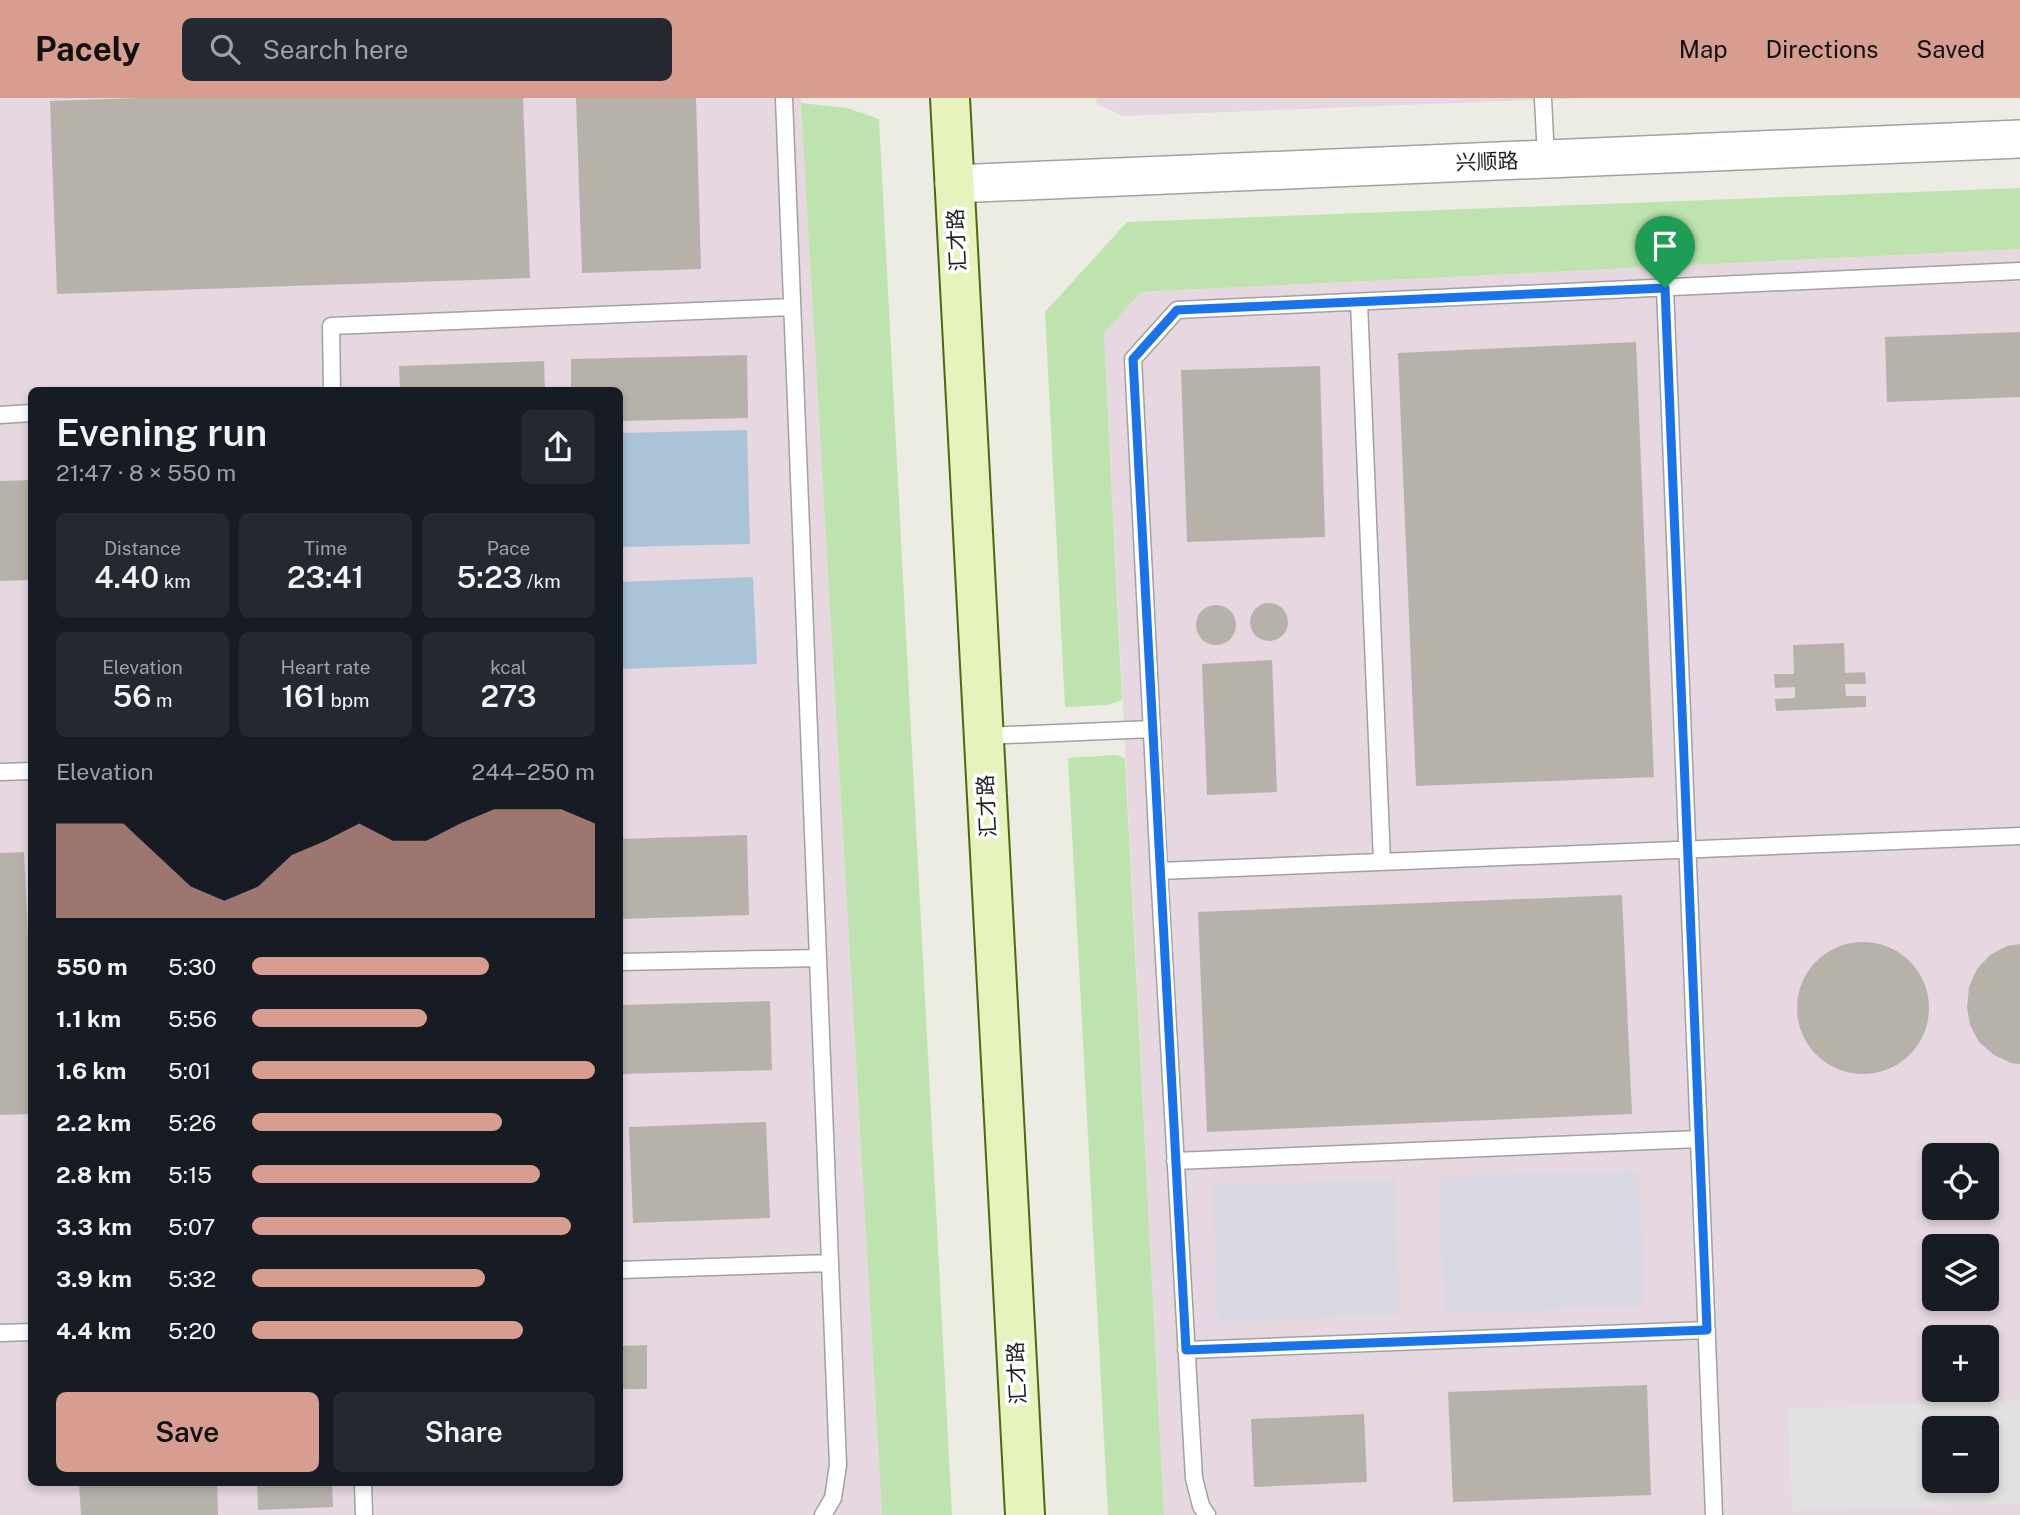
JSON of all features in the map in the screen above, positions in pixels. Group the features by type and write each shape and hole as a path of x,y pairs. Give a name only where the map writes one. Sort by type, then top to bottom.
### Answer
{"main road":[{"name":"汇才路","path":"950,98 1025,1515"}],"street":[{"name":"兴顺路","path":"954,184 2020,139"}],"lane":[{"path":"784,98 838,1465 833,1499 823,1515"},
{"path":"1544,98 1546,159"},
{"path":"1207,1515 1201,1506 1194,1478 1133,359 1177,310 2020,271"},
{"path":"1665,288 1714,1515"},
{"path":"1359,302 1382,862"},
{"path":"332,387 331,326 792,307"},
{"path":"0,415 28,413"},
{"path":"984,736 1152,729"},
{"path":"0,772 28,771"},
{"path":"1159,871 2020,836"},
{"path":"623,962 818,958"},
{"path":"1175,1161 1699,1139"},
{"path":"623,1270 830,1264"},
{"path":"1186,1350 1707,1330"},
{"path":"0,1334 28,1332"},
{"path":"363,1486 364,1515"}],"shaded area":[{"path":"0,98 801,98 882,1515 0,1515"},
{"path":"1096,98 1587,98 1123,116 1097,104"},
{"path":"2020,249 2020,1515 1164,1515 1104,333 1141,292"},
{"path":"1639,1170 1644,1306 1444,1314 1439,1177"},
{"path":"1395,1179 1400,1315 1218,1322 1213,1186"},
{"path":"2020,1400 2020,1503 1792,1511 1788,1409"}],"green space":[{"path":"801,103 847,108 879,119 952,1515 882,1515"},
{"path":"2020,188 2020,249 1141,292 1104,333 1122,700 1108,705 1065,707 1045,312 1127,222"},
{"path":"1115,755 1125,758 1164,1515 1108,1515 1068,758"}],"water":[{"path":"747,430 750,544 623,547 623,433"},
{"path":"753,577 757,664 623,669 623,582"}],"building":[{"path":"139,98 523,98 530,278 57,294 50,101"},
{"path":"576,98 696,98 701,269 582,273"},
{"path":"2020,332 2020,397 1887,402 1885,337"},
{"path":"1636,342 1654,777 1416,786 1398,353"},
{"path":"747,355 748,418 623,421 623,387 571,387 571,359"},
{"path":"544,361 545,387 400,387 399,366"},
{"path":"1320,366 1325,537 1187,542 1181,370"},
{"path":"28,480 28,580 0,581 0,481"},
{"path":"1269,603 1283,608 1288,622 1283,636 1269,641 1255,636 1250,622 1255,608"},
{"path":"1216,605 1230,611 1236,625 1230,639 1216,645 1202,639 1196,625 1202,611"},
{"path":"1844,643 1845,673 1865,672 1866,684 1845,684 1846,696 1866,696 1866,707 1776,711 1775,699 1795,698 1795,687 1775,688 1774,674 1794,674 1793,645"},
{"path":"1272,660 1277,792 1207,795 1202,664"},
{"path":"747,835 749,915 623,919 623,839"},
{"path":"24,852 28,938 28,1114 0,1115 0,853"},
{"path":"1622,895 1632,1114 1207,1132 1198,912"},
{"path":"1863,942 1888,947 1909,962 1924,983 1929,1008 1924,1033 1909,1054 1888,1069 1863,1074 1838,1069 1817,1054 1802,1033 1797,1008 1802,983 1817,962 1838,947"},
{"path":"2020,944 2020,1064 1994,1055 1979,1042 1970,1025 1967,1007 1969,987 1977,969 1990,955 2007,946"},
{"path":"770,1001 772,1070 623,1074 623,1005"},
{"path":"766,1122 770,1218 633,1223 629,1127"},
{"path":"647,1345 647,1389 623,1389 623,1346"},
{"path":"1647,1385 1651,1495 1453,1502 1448,1392"},
{"path":"1364,1414 1367,1482 1254,1487 1251,1419"},
{"path":"79,1486 217,1486 218,1515 81,1515"},
{"path":"257,1486 332,1486 333,1507 258,1510"}],"route":[{"path":"1665,288 1707,1330 1186,1350 1133,359 1177,310 1665,288"}]}
